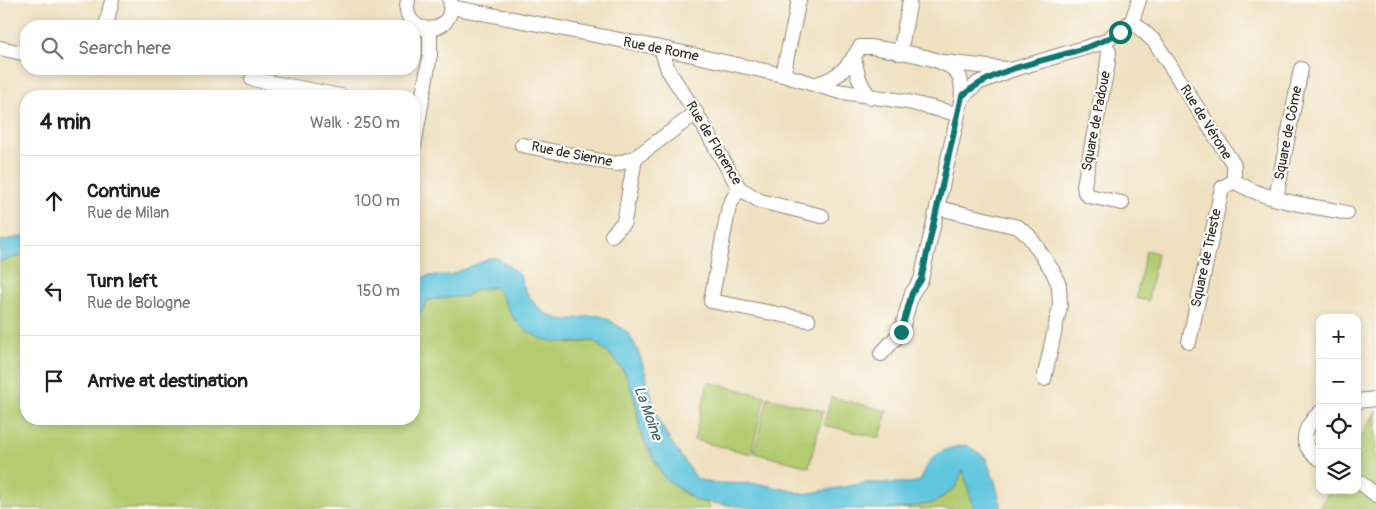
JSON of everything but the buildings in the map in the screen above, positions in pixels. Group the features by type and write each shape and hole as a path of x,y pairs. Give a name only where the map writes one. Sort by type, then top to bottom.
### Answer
{"street":[{"path":"107,20 112,0"},
{"path":"900,53 910,0"},
{"path":"962,96 978,83 1011,70 1104,42 1132,21 1139,0"},
{"path":"404,2 411,20"},
{"path":"783,75 796,2"},
{"path":"420,26 430,29 442,24 450,14 450,4"},
{"name":"Rue de Rome","path":"450,4 783,75 870,97 908,102 957,114"},
{"name":"Rue de Vérone","path":"1132,21 1156,42 1234,165 1234,181"},
{"path":"420,98 430,56 430,29"},
{"name":"Square de Padoue","path":"1104,42 1108,52 1107,68 1084,185 1085,192 1089,196 1122,203"},
{"path":"816,84 834,79 842,73 860,47 871,47 944,62 960,62 986,69 1011,70"},
{"path":"0,48 20,53"},
{"name":"Rue de Florence","path":"661,48 668,70 696,113 740,188 760,201 822,216"},
{"path":"854,57 857,76 861,86 870,97"},
{"path":"881,354 901,332 912,293 921,280 939,208 962,96 958,74 944,62"},
{"name":"Square de Côme","path":"1276,198 1301,68"},
{"path":"252,78 311,90"},
{"name":"Rue de Sienne","path":"522,145 616,164 635,158 696,113"},
{"path":"612,235 624,222 635,158"},
{"path":"1234,181 1245,188 1276,198 1347,213"},
{"name":"Square de Trieste","path":"1189,342 1222,188 1234,181"},
{"path":"740,188 729,206 711,301 808,320"},
{"path":"939,208 1018,227 1029,236 1052,270 1059,285 1060,306 1044,379"},
{"path":"1361,401 1376,399"},
{"path":"1316,418 1305,433 1304,443 1308,451 1316,456"},
{"path":"1361,483 1376,495"}],"green space":[{"path":"1146,250 1157,253 1148,301 1136,298"},
{"path":"20,256 20,425 420,425 420,314 428,300 466,296 475,290 496,287 515,320 570,344 593,341 615,360 629,381 644,441 656,464 664,475 684,494 707,503 710,509 0,509 0,262"},
{"path":"708,382 765,396 751,454 694,440"},
{"path":"768,397 823,411 809,467 754,453"},
{"path":"831,397 887,411 880,438 824,425"},
{"path":"1376,411 1376,509 1319,509 1328,494 1361,494 1361,436"},
{"path":"963,469 974,509 886,509 922,505 942,498 958,482"}],"water":[{"path":"20,237 20,256 0,262 0,241"},
{"name":"La Moine","path":"491,258 498,258 520,275 532,300 546,313 563,319 602,317 624,330 636,346 661,425 697,479 711,483 761,484 805,494 865,483 910,483 920,481 932,459 942,451 966,445 985,457 995,482 1002,509 974,509 963,470 956,487 934,503 910,507 886,509 760,509 697,501 664,478 640,431 637,406 625,373 611,355 593,341 561,342 542,339 533,335 516,321 495,287 475,290 466,296 428,300 420,314 420,279 427,276 450,275"}],"route":[{"path":"901,332 912,293 921,280 938,214 962,96 978,83 1011,70 1104,42 1120,32"}]}
